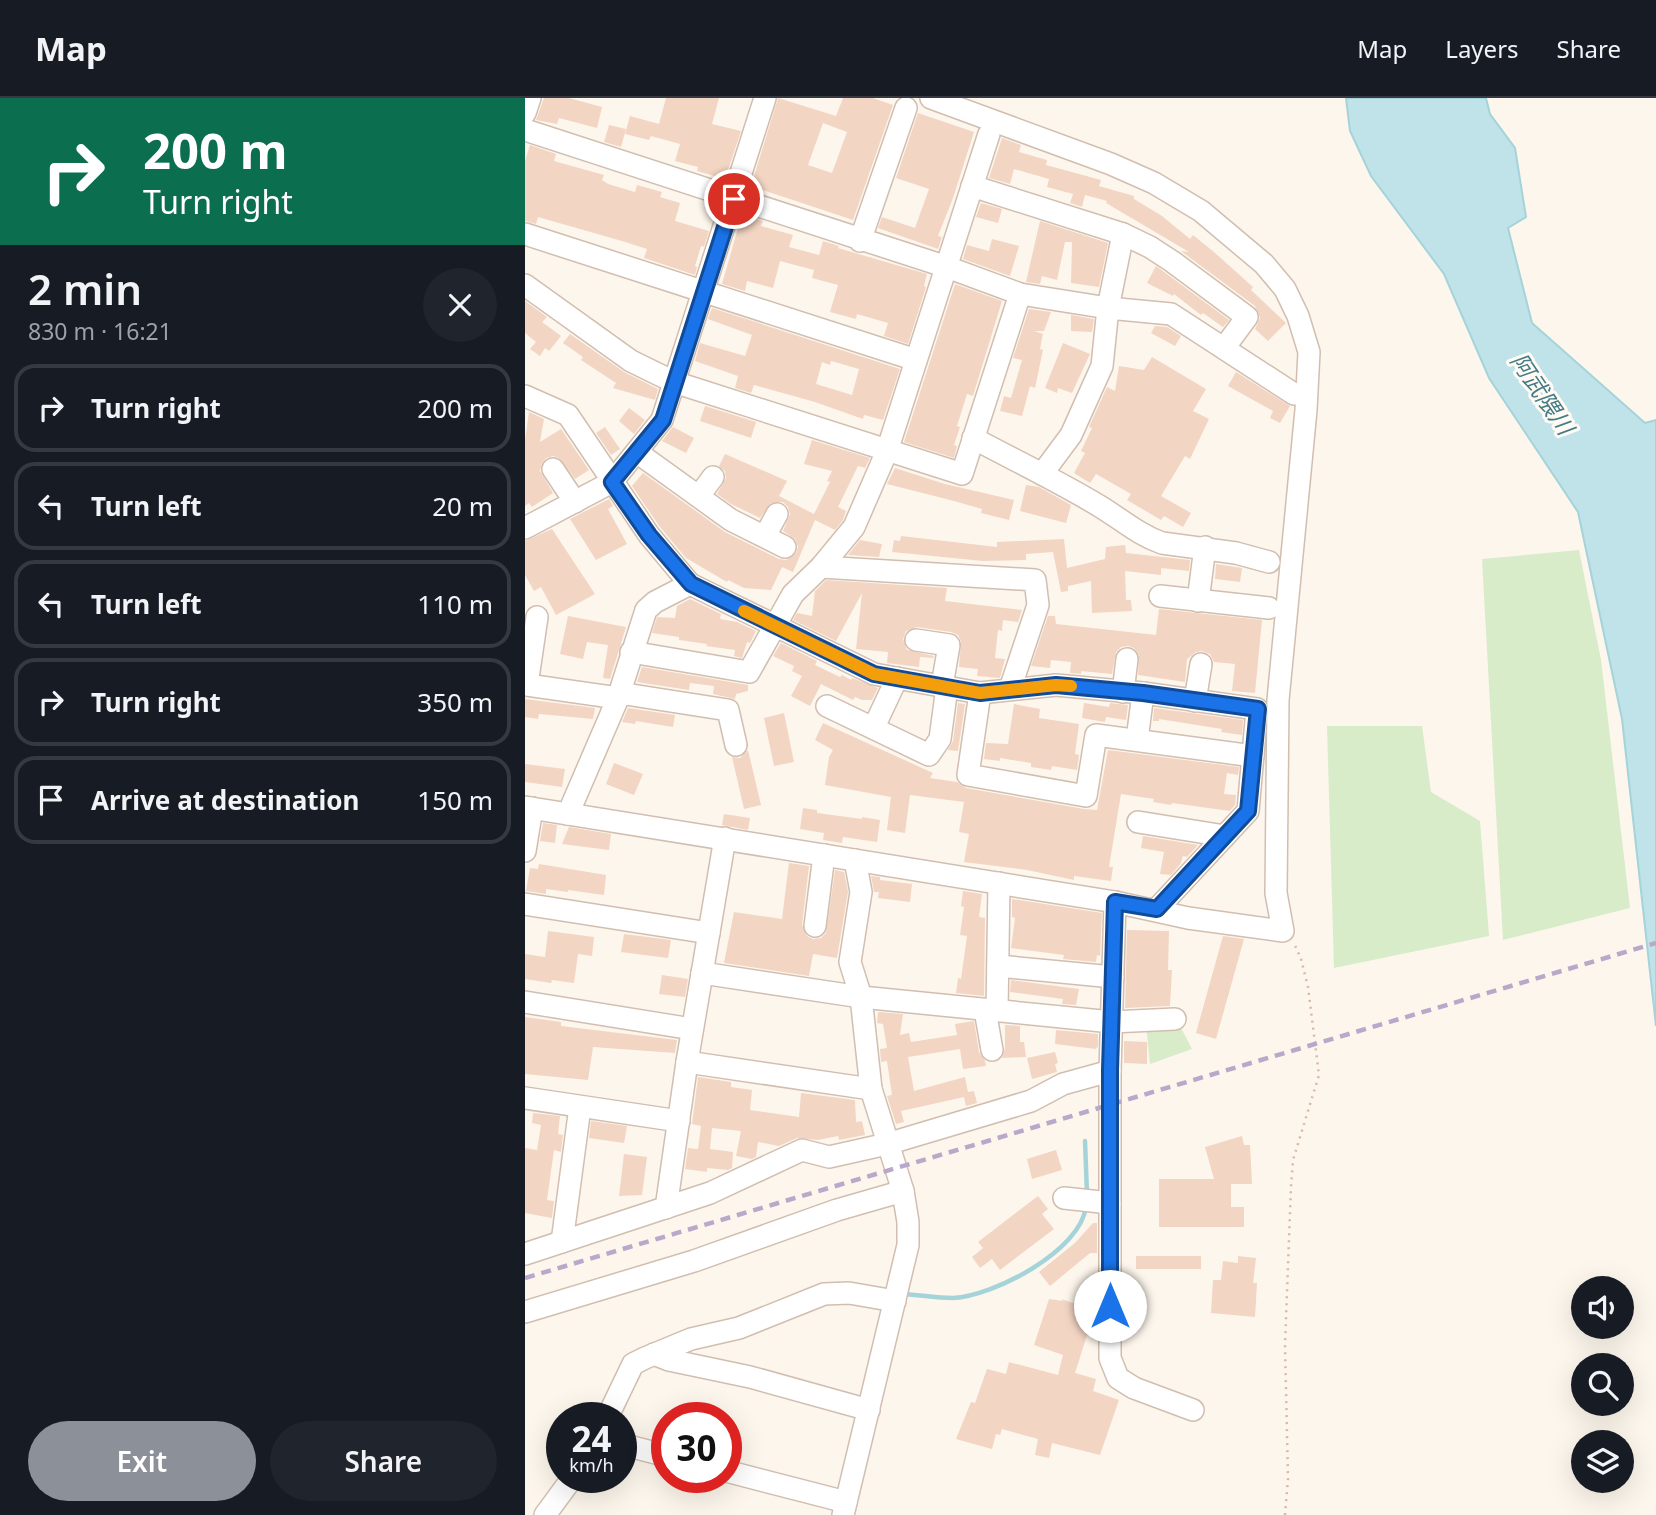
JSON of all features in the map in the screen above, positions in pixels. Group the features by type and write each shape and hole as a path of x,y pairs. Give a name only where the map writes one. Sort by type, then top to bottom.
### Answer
{"street":[{"path":"525,113 530,98"},
{"path":"525,851 528,807 1157,909 1188,918 1283,931 1276,894 1278,701 1306,410 1309,352 1298,316 1285,289 1264,264 1201,211 1154,183 1111,164 931,98"},
{"path":"525,528 612,482 663,420 734,199 760,99"},
{"path":"860,240 906,108"},
{"path":"525,130 947,267 1020,294 1108,308 1171,314 1294,394"},
{"path":"631,652 749,672 793,594 854,527 887,451 989,134"},
{"path":"972,186 1123,233 1150,247 1247,317 1224,348"},
{"path":"1042,474 1071,435 1102,366 1108,308 1123,233"},
{"path":"525,234 916,360"},
{"path":"525,285 631,361 674,382 962,474 1020,294"},
{"path":"525,398 568,415 649,535 691,584 874,674 980,693 1056,685 1133,692 1258,709 1248,811 1157,909"},
{"path":"973,438 1102,508 1151,539 1269,562"},
{"path":"638,453 731,520 785,547"},
{"path":"553,469 575,502"},
{"path":"699,496 713,477"},
{"path":"765,536 776,514"},
{"path":"1198,601 1205,548"},
{"path":"821,566 1035,580 1038,605 1010,689"},
{"path":"568,814 618,696 646,610 655,602 691,584"},
{"path":"1160,596 1269,608"},
{"path":"537,617 529,651 527,685 728,710 736,745"},
{"path":"827,706 929,755 940,739 949,645 916,640"},
{"path":"1127,659 1137,740"},
{"path":"1195,701 1201,664"},
{"path":"874,727 897,678"},
{"path":"980,693 968,775 1086,796 1096,735 1253,756"},
{"path":"1138,822 1225,836"},
{"path":"666,1208 692,1029 725,838"},
{"path":"815,926 824,855"},
{"path":"742,1476 845,1508 908,1245 908,1222 903,1191 871,1089 861,997 850,962 861,892 855,860"},
{"path":"992,1050 991,1010 998,966 999,883"},
{"path":"1115,902 1110,1070 1110,1358 1118,1378 1134,1388 1193,1410"},
{"path":"525,904 709,933"},
{"path":"998,966 1114,977"},
{"path":"702,973 861,997 1112,1022 1175,1019"},
{"path":"525,1002 692,1029"},
{"path":"687,1062 871,1089"},
{"path":"525,1254 710,1193 803,1150 829,1157 887,1144 1031,1101 1063,1084 1110,1070"},
{"path":"525,1098 679,1121"},
{"path":"562,1242 580,1107"},
{"path":"525,1312 694,1261 837,1210 903,1191"},
{"path":"1064,1198 1110,1203"},
{"path":"615,1402 633,1364 691,1339 739,1328 793,1304 824,1294 849,1293 895,1301"},
{"path":"654,1354 869,1410"},
{"path":"545,1515 563,1493"}],"path":[{"path":"1283,931 1292,937 1308,987 1319,1075 1293,1160 1285,1345 1288,1479 1285,1515"}],"green space":[{"path":"1579,550 1601,660 1630,908 1503,940 1482,559"},
{"path":"1327,726 1422,726 1431,792 1480,821 1489,936 1334,968"},
{"path":"1146,1025 1180,1026 1192,1049 1150,1064"}],"water":[{"name":"阿武隈川","path":"1346,98 1486,98 1490,114 1515,148 1526,217 1508,228 1532,323 1645,423 1656,420 1656,1026 1622,719 1578,512 1489,378 1444,274 1371,176 1350,131"}],"building":[{"path":"544,98 569,98 602,107 597,128 559,118 557,124 536,120"},
{"path":"666,98 719,98 712,124 741,131 725,179 697,171 698,167 675,161 680,144 651,136 649,140 625,134 630,116 659,124"},
{"path":"778,98 836,116 843,98 873,98 893,105 853,220 751,186","holes":["823,123 847,132 832,173 808,165"]},
{"path":"918,113 974,132 938,236 942,237 938,249 878,228 882,217 915,228 929,189 896,178"},
{"path":"609,125 626,129 621,147 604,142"},
{"path":"1002,138 1021,145 1019,152 1047,160 1046,165 1101,180 1099,186 1134,196 1134,199 1162,216 1190,239 1193,235 1214,252 1253,287 1251,290 1286,323 1268,341 1255,329 1260,318 1255,306 1181,251 1189,252 1106,203 1107,201 1085,195 1082,207 1070,203 1073,194 1047,187 1049,179 1014,169 1010,184 989,178"},
{"path":"530,145 556,154 554,161 604,175 602,180 608,184 635,192 637,185 662,192 660,197 680,203 675,221 709,231 704,247 701,246 695,275 644,258 647,249 622,241 538,217 536,224 525,221 525,161"},
{"path":"981,203 1002,209 998,223 976,217"},
{"path":"742,214 763,221 761,226 793,235 789,247 819,255 823,241 839,246 838,248 927,274 926,287 908,344 884,336 888,323 857,314 856,319 830,312 838,285 812,278 814,270 780,261 773,288 747,281 745,291 722,284"},
{"path":"1040,221 1108,243 1099,287 1071,283 1072,242 1065,242 1057,280 1042,276 1040,284 1026,282"},
{"path":"992,239 1019,246 1010,276 963,259 967,245 989,251"},
{"path":"1156,266 1229,320 1223,327 1203,313 1201,315 1174,294 1173,296 1147,283"},
{"path":"955,284 1002,301 973,396 967,394 957,426 960,427 954,445 957,446 954,458 904,442"},
{"path":"525,301 547,317 542,322 561,336 549,351 545,348 540,356 530,349 536,342 525,333"},
{"path":"712,308 900,369 883,420 864,415 863,419 754,385 751,393 735,388 738,376 695,361 700,343 745,356 752,335 708,319","holes":["831,361 859,369 852,395 816,384 822,362 830,365"]},
{"path":"1029,309 1051,312 1044,331 1034,331 1043,334 1040,349 1043,350 1035,388 1030,386 1022,416 1000,411 1004,396 1011,398 1022,360 1013,358"},
{"path":"1071,315 1094,319 1092,332 1071,331"},
{"path":"1155,326 1167,327 1181,336 1175,346 1151,333"},
{"path":"570,334 624,372 658,389 655,400 613,388 616,383 581,360 583,357 563,343"},
{"path":"1063,343 1090,354 1072,393 1058,388 1057,393 1045,388"},
{"path":"1152,357 1206,389 1193,411 1209,419 1190,459 1185,456 1161,496 1191,513 1183,527 1164,516 1161,520 1127,500 1131,494 1096,474 1090,483 1074,473 1085,453 1081,451 1092,428 1089,427 1107,387 1115,391 1119,366 1144,370"},
{"path":"1236,372 1290,406 1280,423 1270,418 1273,411 1228,386"},
{"path":"705,406 756,422 751,438 700,421"},
{"path":"629,408 645,420 634,434 619,421"},
{"path":"529,412 544,419 540,442 561,429 589,470 575,479 559,458 546,458 540,471 553,493 532,507 529,503 525,506 525,440"},
{"path":"605,427 620,449 611,455 596,433"},
{"path":"673,427 694,438 686,453 662,441"},
{"path":"812,440 870,458 865,468 858,466 838,507 846,511 843,520 835,530 815,520 793,572 782,567 771,590 744,588 728,580 727,582 686,558 660,527 632,486 643,473 725,532 786,560 796,553 798,547 795,539 783,531 790,514 788,507 783,502 771,503 760,518 731,504 717,494 726,478 725,471 719,466 725,454 787,481 779,496 814,514 830,482 827,481 832,471 804,464"},
{"path":"895,468 945,484 1014,500 1009,520 981,513 982,509 887,484"},
{"path":"1026,485 1039,487 1071,505 1066,523 1020,511"},
{"path":"609,499 613,506 608,509 627,544 596,560 570,519"},
{"path":"552,529 595,594 556,615 541,587 534,591 525,575 525,541"},
{"path":"901,536 997,547 997,542 1064,539 1067,568 1105,559 1106,547 1125,545 1126,553 1190,560 1189,571 1161,568 1161,575 1125,571 1126,600 1131,600 1132,611 1092,613 1091,581 1068,586 1068,591 1061,592 1053,552 1026,554 1026,560 983,561 892,552 894,540 900,541"},
{"path":"860,540 882,544 879,557 848,555"},
{"path":"1216,564 1242,568 1240,582 1215,579"},
{"path":"826,580 947,588 945,601 1022,610 1018,622 1003,620 1002,631 998,630 995,658 1005,659 1000,678 977,676 978,669 959,667 961,641 958,635 951,632 917,627 906,631 903,639 907,650 934,656 920,657 919,667 887,663 888,652 856,649 862,593 836,641 793,620 797,613 812,616 815,591"},
{"path":"690,599 721,614 720,619 737,622 756,631 750,643 747,642 742,658 734,656 735,650 652,633 657,617 675,618 677,606"},
{"path":"1159,609 1262,620 1255,693 1232,691 1235,664 1214,662 1210,654 1202,651 1187,659 1185,682 1138,675 1139,655 1134,648 1128,646 1121,647 1116,652 1112,674 1081,671 1081,674 1070,673 1071,662 1051,660 1050,668 1031,666 1048,616 1055,616 1056,624 1156,635"},
{"path":"568,616 626,627 610,679 603,678 608,645 587,642 583,659 560,654"},
{"path":"781,643 817,661 815,665 840,677 842,675 878,688 872,700 855,697 853,700 821,684 810,706 791,696 802,676 792,671 794,666 773,656"},
{"path":"642,667 748,685 748,691 736,694 735,699 713,694 714,686 690,683 689,690 637,682"},
{"path":"525,699 595,708 593,719 539,714 538,719 525,717"},
{"path":"958,703 965,704 958,751 948,750 953,741"},
{"path":"1084,703 1109,707 1110,703 1128,705 1126,720 1106,717 1105,722 1082,718"},
{"path":"1014,704 1040,709 1039,718 1079,724 1075,754 1079,755 1077,770 1052,766 1051,770 1031,767 1031,763 1000,758 1000,761 984,759 986,743 1008,744"},
{"path":"628,708 675,715 673,727 636,721 635,724 622,722"},
{"path":"1154,708 1243,720 1242,735 1221,732 1222,729 1159,719 1153,721"},
{"path":"784,713 794,762 774,766 764,718"},
{"path":"823,723 933,773 930,778 957,782 966,788 1084,809 1097,810 1108,750 1239,767 1238,775 1227,773 1224,794 1236,795 1235,805 1230,811 1171,805 1153,802 1154,799 1121,794 1109,867 1113,867 1111,881 1074,876 1074,880 1027,870 964,862 969,834 959,832 964,802 910,795 905,833 887,830 891,797 825,785 829,757 833,750 815,740"},
{"path":"748,750 761,805 744,809 732,757 740,758"},
{"path":"614,763 643,774 634,795 606,784"},
{"path":"525,764 565,769 562,787 525,782"},
{"path":"803,808 817,810 817,813 880,820 877,842 843,837 842,843 823,840 824,833 800,829"},
{"path":"724,814 750,818 748,830 722,825"},
{"path":"543,823 557,825 555,843 540,841"},
{"path":"569,827 611,834 609,850 562,844"},
{"path":"1143,836 1198,845 1187,857 1183,856 1171,875 1160,874 1164,852 1141,848"},
{"path":"789,863 809,866 802,925 807,936 813,939 821,938 826,933 835,870 844,872 848,892 837,958 813,954 809,976 724,963 734,912 782,919"},
{"path":"539,864 606,875 604,895 568,890 546,889 546,894 526,891 530,868 538,869"},
{"path":"871,876 880,877 880,880 912,884 910,902 878,898 879,892 874,892"},
{"path":"963,891 982,894 979,917 985,918 984,996 956,993 958,978 961,979 967,936 960,935"},
{"path":"1012,899 1102,913 1100,956 1097,955 1096,962 1063,959 1064,955 1011,948 1015,918 1012,917"},
{"path":"1127,930 1169,931 1168,970 1172,970 1170,1006 1125,1008"},
{"path":"548,931 594,937 592,956 578,954 574,983 525,979 525,954 545,957"},
{"path":"624,934 671,940 668,958 621,952"},
{"path":"1223,936 1244,939 1216,1039 1196,1033"},
{"path":"662,975 688,979 685,997 659,994"},
{"path":"1011,980 1079,989 1076,1005 1062,1004 1063,999 1010,992"},
{"path":"878,1012 903,1014 900,1035 909,1033 911,1042 957,1035 955,1024 974,1021 979,1052 986,1066 963,1069 960,1049 908,1057 914,1091 965,1077 968,1092 974,1091 977,1103 966,1106 964,1097 901,1111 904,1122 896,1124 887,1096 892,1095 887,1061 881,1062 880,1049 887,1048 883,1024 877,1023"},
{"path":"525,1017 561,1022 561,1026 677,1040 675,1053 593,1047 588,1080 525,1074"},
{"path":"1005,1025 1020,1026 1020,1042 1024,1042 1026,1057 1002,1058"},
{"path":"1056,1030 1098,1034 1098,1046 1096,1049 1055,1044"},
{"path":"1124,1041 1147,1042 1147,1064 1124,1063"},
{"path":"1055,1052 1057,1072 1032,1079 1027,1058"},
{"path":"698,1077 731,1082 731,1087 752,1090 750,1110 799,1117 801,1093 855,1100 856,1122 862,1121 865,1135 839,1140 838,1136 818,1140 797,1138 779,1146 758,1142 756,1157 752,1159 736,1156 741,1131 712,1128 710,1149 733,1152 732,1168 707,1168 707,1172 685,1169 688,1148 698,1149 701,1126 692,1124"},
{"path":"533,1113 560,1116 558,1134 563,1135 561,1152 554,1150 547,1200 554,1201 552,1218 525,1213 525,1148 537,1150 541,1125 532,1123"},
{"path":"591,1121 627,1126 624,1143 589,1138"},
{"path":"1242,1136 1244,1145 1250,1145 1252,1184 1231,1184 1231,1207 1244,1207 1244,1227 1159,1227 1159,1179 1214,1179 1205,1147"},
{"path":"1056,1150 1062,1170 1032,1179 1027,1159"},
{"path":"624,1154 647,1157 642,1195 619,1196"},
{"path":"1038,1196 1048,1209 1042,1214 1054,1229 1000,1270 992,1259 980,1268 972,1257 983,1248 978,1242"},
{"path":"1093,1223 1097,1223 1097,1253 1090,1253 1050,1286 1039,1272 1075,1243"},
{"path":"1136,1256 1201,1256 1201,1269 1136,1269"},
{"path":"1238,1256 1256,1258 1253,1283 1257,1283 1255,1317 1211,1313 1213,1280 1221,1280 1223,1261 1238,1263"},
{"path":"1049,1299 1063,1301 1061,1299 1095,1310 1075,1373 1096,1379 1093,1391 1119,1400 1100,1455 1052,1443 1049,1458 1035,1455 1038,1439 1002,1429 1000,1435 996,1434 992,1449 956,1439 971,1402 975,1403 987,1369 1006,1374 1009,1362 1058,1375 1063,1355 1034,1345"}],"waterway":[{"path":"1085,1141 1087,1194"},
{"path":"904,1294 953,1298 990,1289 1012,1280 1052,1255 1068,1240 1080,1223 1086,1207"}],"railway":[{"path":"525,1278 1656,943"}],"slow traffic":[{"path":"744,611 874,674 980,693 1056,685 1071,686"}],"route":[{"path":"734,199 663,420 612,482 649,535 691,584 874,674 980,693 1056,685 1143,693 1258,709 1248,811 1157,909 1115,902 1110,1070 1110,1306"}]}
